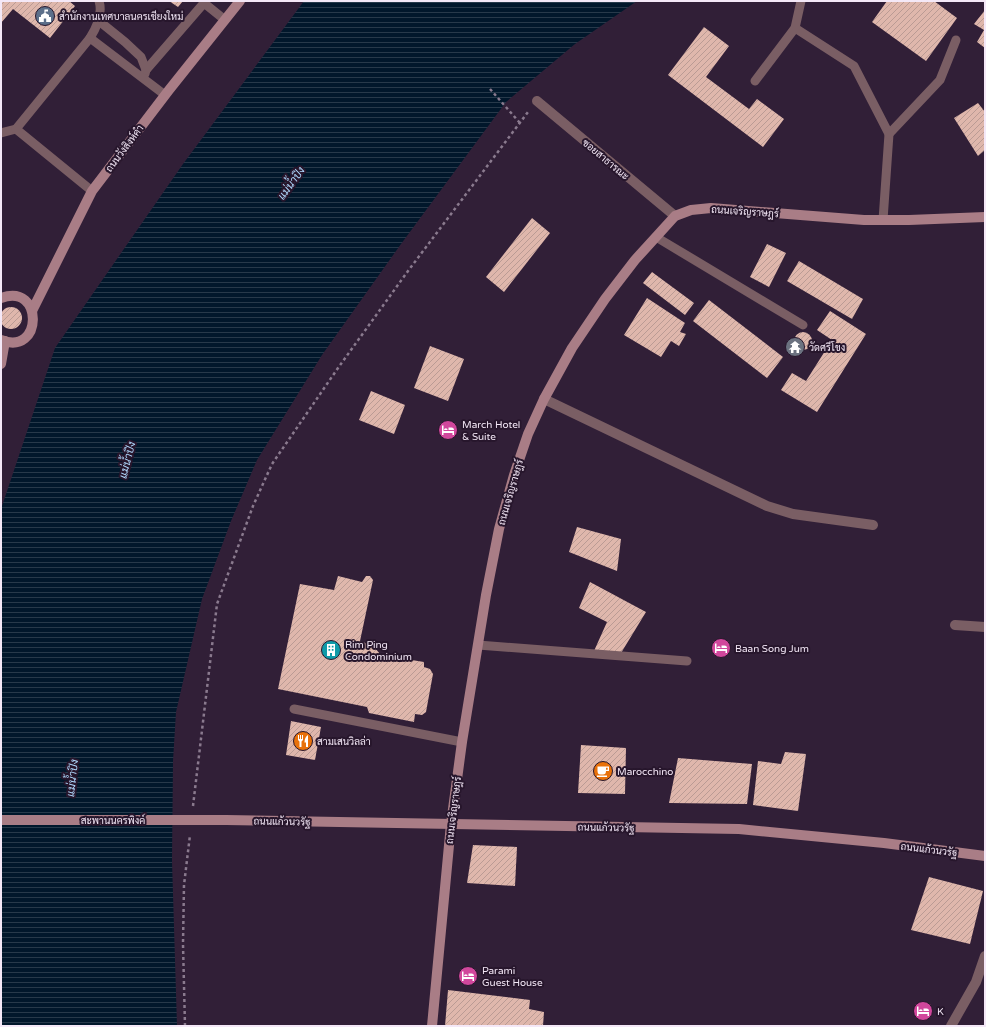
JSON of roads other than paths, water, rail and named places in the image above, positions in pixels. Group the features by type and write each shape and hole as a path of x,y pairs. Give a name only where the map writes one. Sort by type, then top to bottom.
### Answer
{"street":[{"name":"ถนนวังสิงห์คำ","path":"32,311 92,191 164,95 240,1"},
{"name":"ซอยสาธารณะ","path":"537,101 675,216"},
{"name":"ถนนเจริญราษฎร์","path":"432,1026 451,824 462,742 490,573 500,529 514,475 528,434 544,399 572,348 605,299 635,260 675,216 691,210 711,208 864,220 985,217"},
{"path":"1,298 14,296 20,298 29,305 34,319 30,332 20,340 15,342 3,340 1,364"},
{"path":"544,399 767,506 792,514 873,525"},
{"path":"955,625 985,626"},
{"name":"สะพานนครพิงค์","path":"1,820 226,820"},
{"name":"ถนนแก้วนวรัฐ","path":"226,820 739,829 884,843 985,856"},
{"path":"951,1026 976,982 985,956"}],"lane":[{"path":"1,133 16,129 90,38 99,21 101,6 99,1"},
{"path":"755,82 795,28 801,1"},
{"path":"145,74 204,3 225,20"},
{"path":"99,21 126,42 141,57 145,74"},
{"path":"795,28 854,66 889,134 883,220"},
{"path":"90,38 145,74 164,95"},
{"path":"889,134 940,80 956,40"},
{"path":"16,129 92,191"},
{"path":"656,237 803,325"},
{"path":"478,645 687,661"},
{"path":"294,709 462,742"}],"water":[{"name":"แม่น้ำปิง","path":"304,1 637,1 575,44 506,102 401,244 322,355 257,460 231,521 202,599 176,712 173,761 172,861 177,1026 1,1026 1,509 55,348 183,164"}],"place":[{"name":"สำนักงานเทศบาลนครเชียงใหม่","path":"45,16"},
{"name":"วัดศรีโขง","path":"795,347"},
{"name":"March Hotel & Suite","path":"448,430"},
{"name":"Baan Song Jum","path":"721,648"},
{"name":"Rim Ping Condominium","path":"331,650"},
{"name":"สามเสนวิลล่า","path":"303,741"},
{"name":"Marocchino","path":"603,771"},
{"name":"Parami Guest House","path":"468,976"},
{"name":"K","path":"923,1011"}]}
